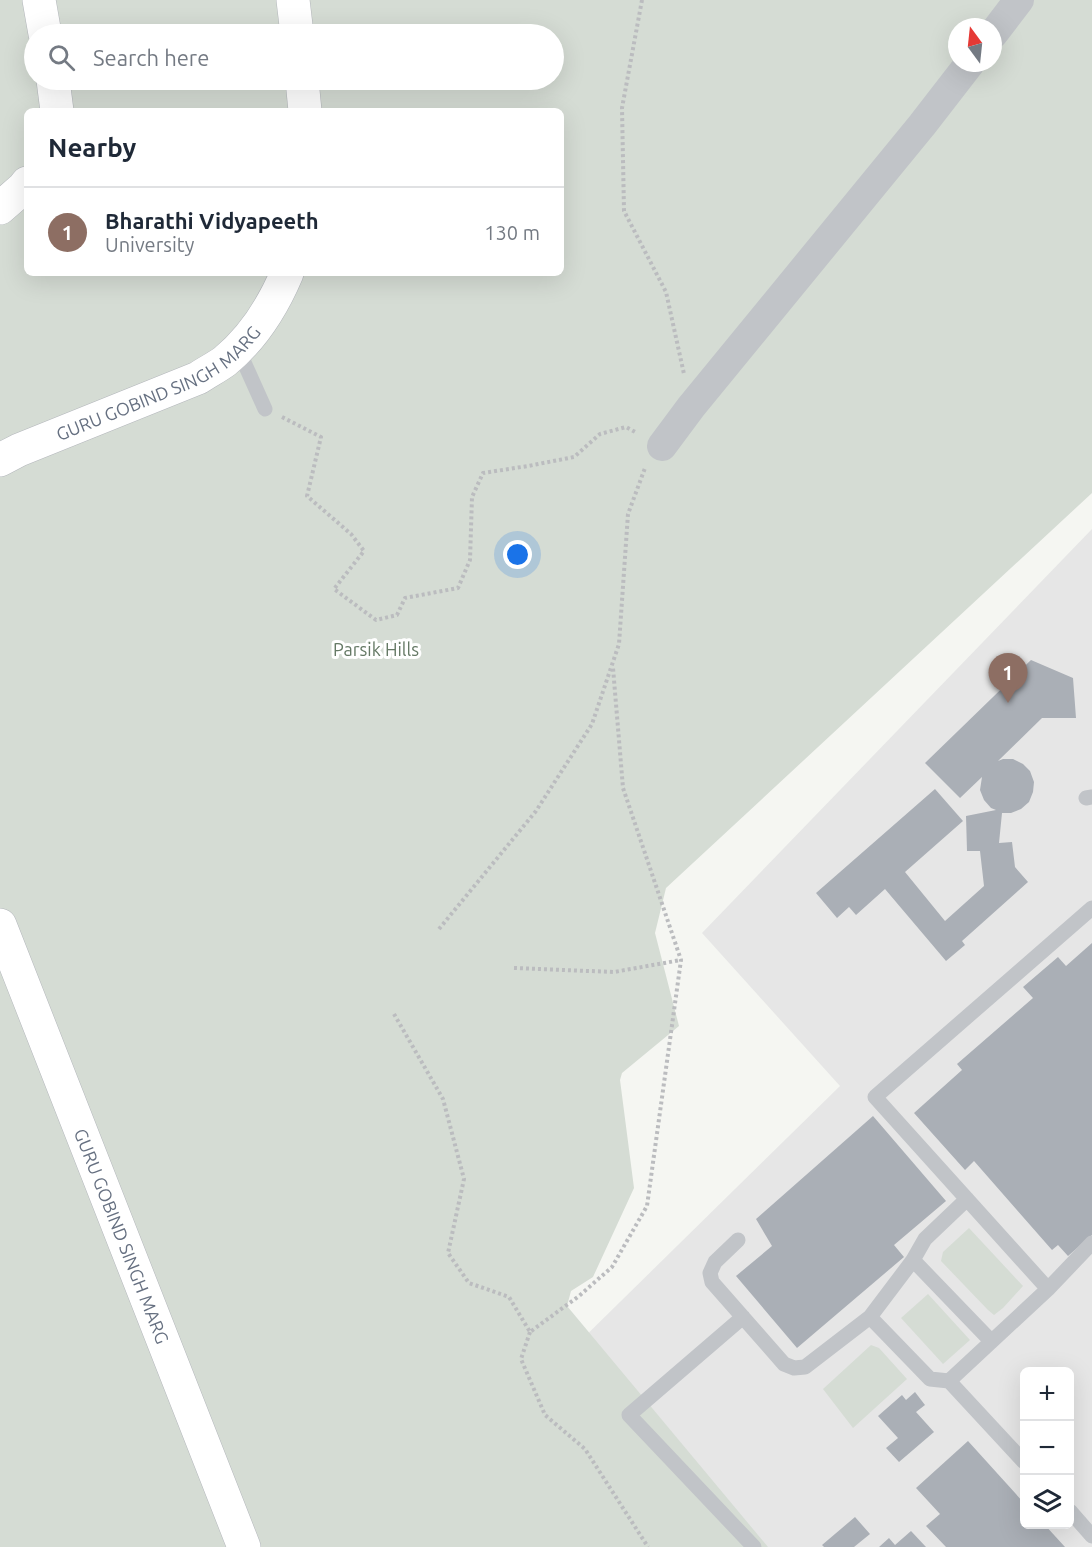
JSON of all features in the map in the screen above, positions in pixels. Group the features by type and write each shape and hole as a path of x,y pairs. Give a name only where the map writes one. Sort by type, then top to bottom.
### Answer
{"street":[{"path":"39,0 43,24"},
{"path":"293,0 296,24"},
{"path":"1002,23 1020,0"},
{"path":"662,446 691,407 963,72"},
{"path":"54,90 57,108"},
{"path":"303,90 305,108"},
{"path":"0,208 24,186"},
{"name":"GURU GOBIND SINGH MARG","path":"0,460 29,446 198,378 224,362 264,318 278,295 286,276"},
{"name":"GURU GOBIND SINGH MARG","path":"0,925 244,1547"}],"lane":[{"path":"238,349 265,409"},
{"path":"1048,1288 875,1097 1092,908"},
{"path":"738,1240 715,1262 710,1273 712,1282 784,1364 794,1368 805,1367 870,1317 913,1260 925,1239 967,1199"},
{"path":"949,1380 1048,1288 1092,1243"},
{"path":"913,1260 991,1341"},
{"path":"743,1317 629,1415 754,1547"},
{"path":"870,1317 930,1379 949,1380 1020,1458"},
{"path":"1074,1516 1092,1536"}],"path":[{"path":"642,0 622,108 624,211 666,292 691,407"},
{"path":"265,409 321,437 307,496 351,534 364,551 334,589 376,620 398,615 405,598 458,588 470,560 472,496 483,473 574,457 600,434 626,427 662,446 646,466 628,514 619,644 592,724 536,811 439,929"},
{"path":"612,664 623,788 681,960 647,1206 612,1267 579,1296 530,1332 521,1359 545,1415 585,1449 648,1547"},
{"path":"514,968 614,972 681,960"},
{"path":"394,1014 443,1099 464,1179 448,1253 469,1283 509,1297 530,1332"}],"shaded area":[{"path":"1092,529 1092,1547 737,1547 566,1355 840,1086 702,933"}],"green space":[{"name":"Parsik Hills","path":"0,0 1092,0 1092,493 666,888 655,933 679,1026 622,1073 620,1080 634,1188 593,1277 571,1291 567,1306 768,1547 0,1547"},
{"path":"969,1228 1023,1286 994,1315 941,1261 943,1252"},
{"path":"928,1294 970,1340 943,1364 901,1318"},
{"path":"871,1345 879,1348 907,1379 853,1428 823,1389"}],"building":[{"path":"1031,660 1073,678 1076,718 1042,718 998,761 1013,759 1023,764 1030,771 1034,782 1029,802 1021,809 1011,813 1002,813 999,843 1012,842 1015,867 1028,882 962,941 965,945 946,961 885,889 856,915 849,907 837,918 816,893 935,789 963,821 905,872 945,921 984,886 980,851 967,851 966,816 996,810 984,800 980,790 982,777 960,798 925,763"},
{"path":"1092,943 1092,1235 1068,1256 1058,1245 1052,1250 974,1161 965,1170 914,1113 962,1070 957,1064 1033,998 1023,987 1058,957 1066,966"},
{"path":"873,1116 946,1201 894,1245 904,1257 797,1348 736,1276 772,1246 756,1219"},
{"path":"915,1392 925,1405 916,1412 934,1432 899,1462 886,1448 898,1438 878,1416 902,1395 906,1400"},
{"path":"968,1441 1020,1499 1020,1529 1049,1529 1065,1547 946,1547 926,1526 940,1514 916,1488"},
{"path":"855,1517 870,1534 854,1547 824,1547 822,1545"},
{"path":"911,1531 926,1547 879,1547 889,1538 895,1545"}],"place":[{"name":"Bharathi Vidyapeeth","path":"1008,703"}]}
